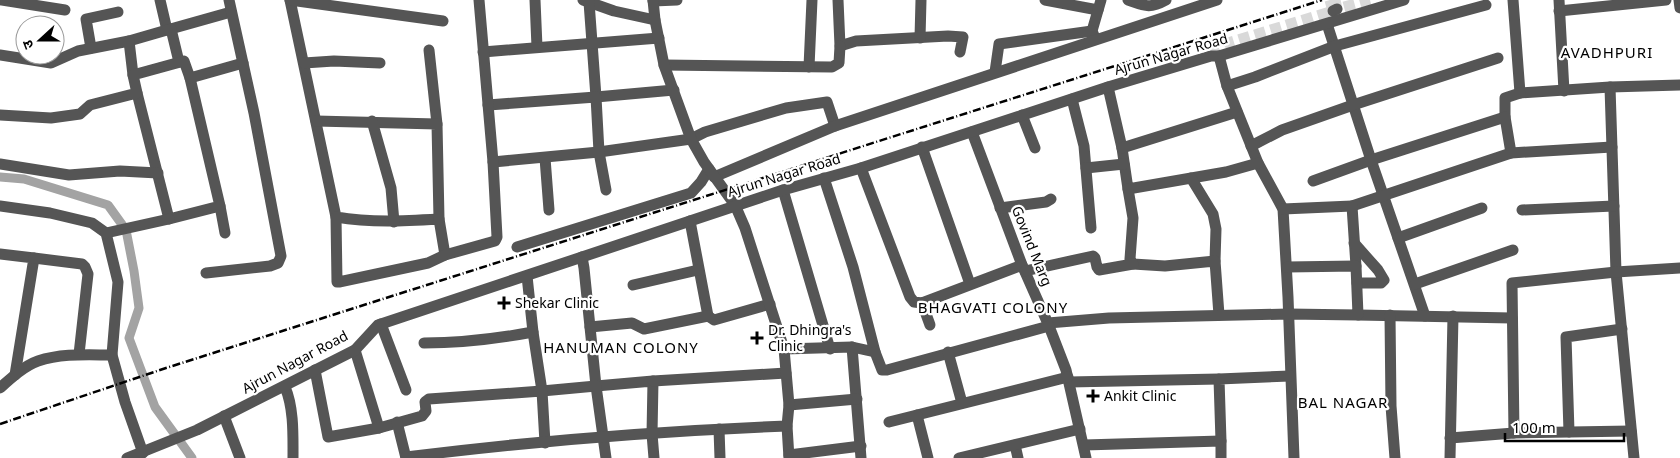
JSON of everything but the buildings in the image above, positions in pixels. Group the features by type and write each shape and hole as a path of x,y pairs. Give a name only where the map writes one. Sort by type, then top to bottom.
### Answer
{"street":[{"path":"2,0 65,10"},
{"path":"160,0 179,62"},
{"path":"206,274 270,266 278,263 281,256 254,113 229,0"},
{"path":"443,21 290,0 336,218 337,282 428,263 445,255 490,243 497,237 493,162 479,0"},
{"path":"536,0 537,47"},
{"path":"677,0 653,0 664,65 691,139 735,206 745,228 770,304 784,349 789,405 787,426 789,456 861,452 852,347"},
{"path":"809,67 812,0"},
{"path":"664,65 832,68 839,63 838,0"},
{"path":"920,38 921,0"},
{"path":"1045,0 1099,5 1094,35"},
{"path":"1128,0 1145,6 1152,6 1166,0"},
{"path":"517,247 691,193 712,173 835,126 995,72 1094,35 1217,0"},
{"name":"Ajrun Nagar Road","path":"127,458 197,430 355,350 378,325 783,190 861,168 1108,87 1211,56 1219,56 1404,0"},
{"path":"1513,0 1520,93"},
{"path":"1564,91 1559,6 1666,0"},
{"path":"1679,0 1680,8"},
{"path":"606,190 599,152 592,43 586,1 614,11 655,20"},
{"path":"1227,86 1335,46 1486,5"},
{"path":"91,48 86,19 118,12"},
{"path":"0,54 52,63 78,51 129,41 231,12"},
{"path":"1327,24 1370,160 1425,316"},
{"path":"995,72 999,44 1094,35"},
{"path":"840,46 856,41 963,37 960,52"},
{"path":"483,52 659,38"},
{"path":"129,41 137,93 169,219"},
{"path":"429,50 437,124 439,219 445,255"},
{"path":"1219,56 1227,86 1258,163 1283,209 1294,458"},
{"path":"1251,146 1282,130 1353,104 1498,58"},
{"path":"133,75 184,61 190,78 225,232"},
{"path":"304,63 334,61 380,63"},
{"path":"190,78 243,63"},
{"path":"1511,153 1505,117 1505,98 1520,93 1680,84"},
{"path":"1108,87 1122,148 1133,218 1130,259 1132,264"},
{"path":"1610,87 1616,272 1634,458"},
{"path":"488,105 674,90"},
{"path":"0,115 52,118 80,114 90,105 137,93"},
{"path":"1072,99 1084,146 1091,228"},
{"path":"493,162 599,152 691,139 705,132 786,108 827,102 835,126"},
{"path":"1122,148 1238,112"},
{"path":"1022,115 1035,148"},
{"path":"1313,180 1505,117"},
{"path":"316,120 437,124"},
{"path":"372,121 391,188 394,222"},
{"name":"Govind Marg","path":"972,132 1023,268 1049,325 1068,380 1086,458"},
{"path":"922,147 970,284"},
{"path":"1283,209 1352,206 1511,153 1612,147"},
{"path":"545,158 549,210"},
{"path":"1128,189 1226,172 1258,163"},
{"path":"0,164 68,176 120,171 158,173"},
{"path":"1086,168 1124,164"},
{"path":"861,168 910,297 914,302 922,303 970,284 1023,268 1093,256 1099,270 1132,264 1165,266 1215,261"},
{"path":"824,178 853,267 875,352 882,370 888,370 1049,325 1109,318 1288,314 1512,318"},
{"path":"1191,178 1213,214 1216,229 1215,261 1219,315"},
{"path":"783,190 830,349"},
{"path":"1000,208 1046,202 1051,199"},
{"path":"0,206 50,213 92,223 108,232 220,206"},
{"path":"1352,206 1358,315"},
{"path":"1522,210 1614,206"},
{"path":"1398,238 1482,208"},
{"path":"336,218 394,222 439,219"},
{"path":"690,221 708,316 714,320 770,304"},
{"path":"108,232 118,282 112,356 126,402 148,451"},
{"path":"1354,242 1384,280 1381,283 1357,283"},
{"path":"1415,284 1513,250"},
{"path":"0,254 82,264 85,267 88,274 80,354"},
{"path":"582,257 606,458"},
{"path":"15,375 34,258"},
{"path":"1287,267 1356,266"},
{"path":"1514,434 1512,283 1616,272 1680,268"},
{"path":"633,285 698,270"},
{"path":"527,276 542,390 545,443"},
{"path":"922,303 930,326"},
{"path":"590,327 632,323 644,329 708,316"},
{"path":"1390,316 1391,406 1395,458"},
{"path":"1450,458 1453,316"},
{"path":"381,324 406,390"},
{"path":"1569,432 1566,337 1622,330"},
{"path":"424,343 460,343 533,332"},
{"path":"784,349 852,347 875,352"},
{"path":"355,350 380,428"},
{"path":"948,352 962,403"},
{"path":"0,388 15,375 37,362 80,354 112,356"},
{"path":"315,370 328,436 380,428 424,414 425,402 429,400 653,381 786,373"},
{"path":"889,422 962,403 1068,380 1219,379 1290,376"},
{"path":"1219,379 1221,458"},
{"path":"653,381 652,434 654,458"},
{"path":"286,386 290,397 292,416 293,458"},
{"path":"789,405 856,399"},
{"path":"917,414 928,458"},
{"path":"224,416 240,458"},
{"path":"397,422 406,458 453,451 603,438 787,426"},
{"path":"719,429 720,458"},
{"path":"959,458 1080,429"},
{"path":"1450,438 1514,434 1631,431"},
{"path":"1084,445 1221,441"},
{"path":"1015,444 1018,458"}],"waterway":[{"path":"0,177 24,179 108,205 126,230 139,308 129,338 155,407 192,458"}],"tunnel":[{"path":"1211,56 1225,44 1333,11 1330,0"},
{"path":"1335,0 1337,9 1370,0"}],"railway":[{"path":"0,424 166,368 1322,0"}],"place":[{"name":"Shekar Clinic","path":"504,303"},
{"name":"Dr. Dhingra's Clinic","path":"757,338"},
{"name":"Ankit Clinic","path":"1093,396"}],"district":[{"name":"AVADHPURI","path":"1607,53"},
{"name":"BHAGVATI COLONY","path":"993,308"},
{"name":"HANUMAN COLONY","path":"621,348"},
{"name":"BAL NAGAR","path":"1343,403"}]}
